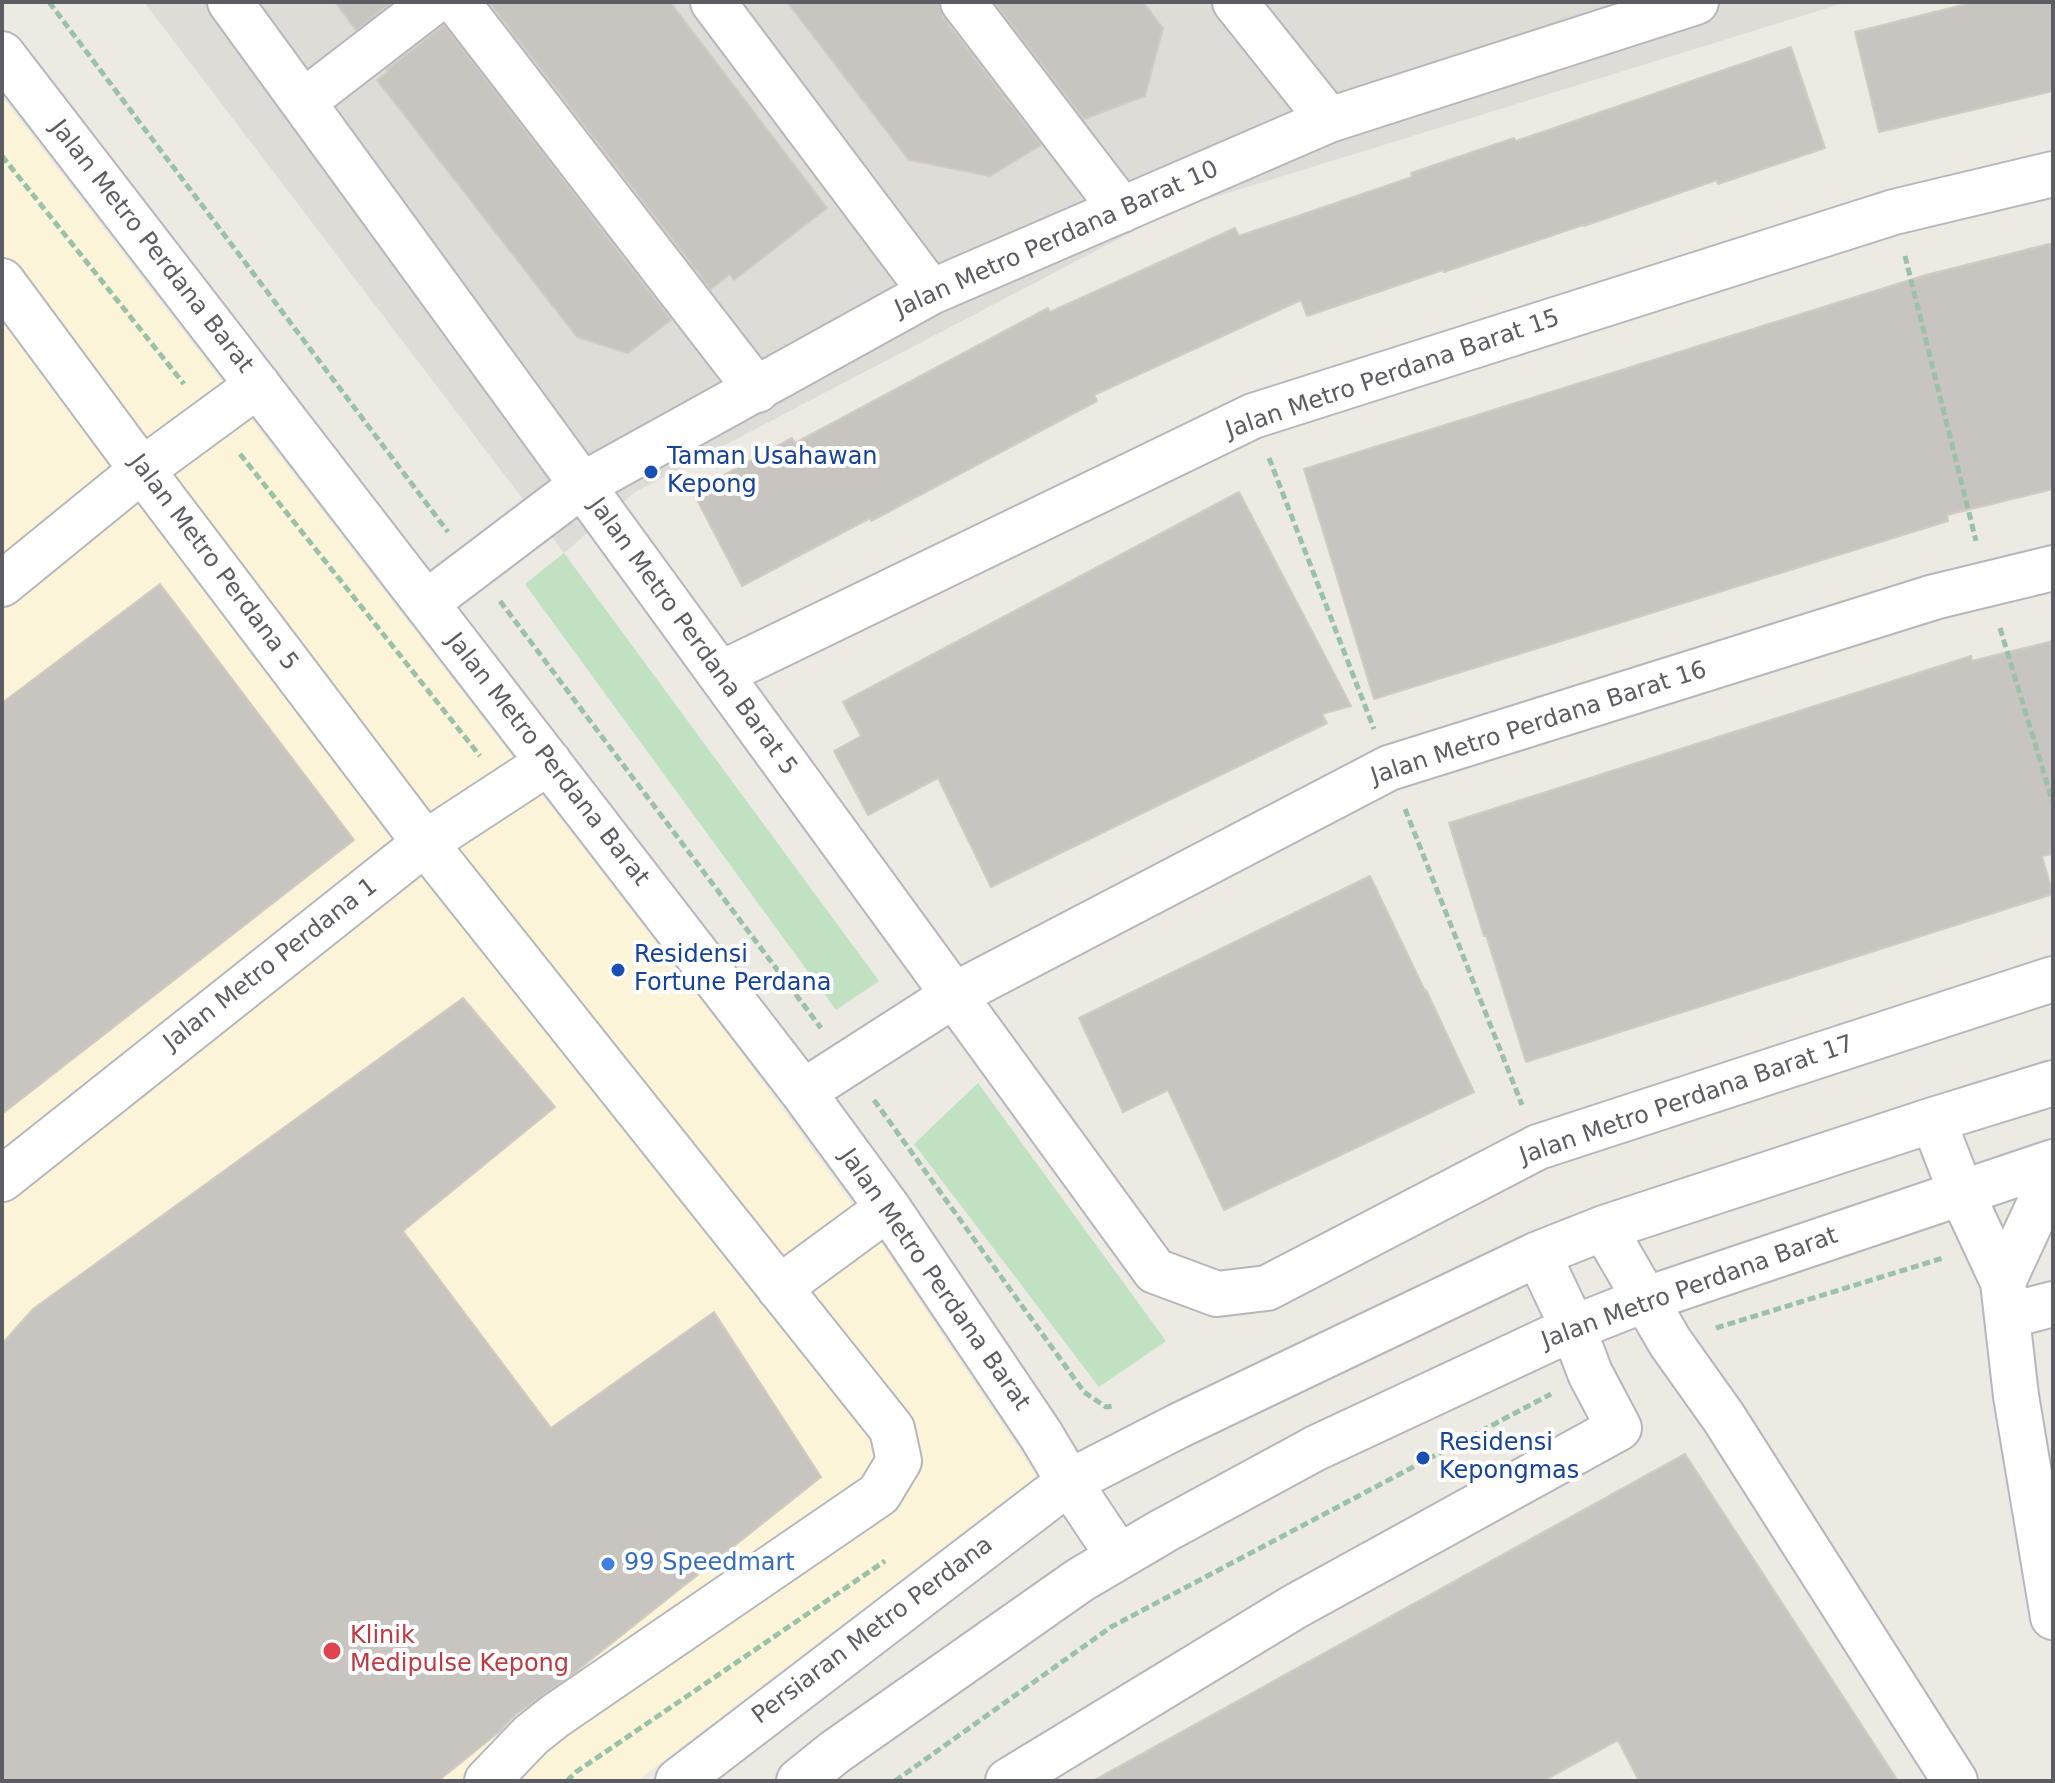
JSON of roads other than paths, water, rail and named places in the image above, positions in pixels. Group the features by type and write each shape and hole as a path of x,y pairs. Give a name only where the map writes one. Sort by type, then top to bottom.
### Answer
{"street":[{"name":"Jalan Metro Perdana Barat 5","path":"230,2 1155,1271"},
{"path":"303,102 433,2"},
{"path":"457,2 757,390"},
{"path":"713,2 931,292"},
{"path":"963,2 1122,210"},
{"path":"1235,2 1329,120"},
{"name":"Jalan Metro Perdana Barat 10","path":"426,603 582,485 931,292 1329,120 1696,2"},
{"name":"Jalan Metro Perdana Barat","path":"2,54 803,1092 888,1208 1119,1557 1316,1448 1573,1328 1644,1300 2053,1162"},
{"name":"Jalan Metro Perdana Barat 15","path":"720,674 1253,416 1894,212 2053,174"},
{"name":"Jalan Metro Perdana 5","path":"2,281 425,843 892,1429 899,1461 879,1494 555,1716 531,1735 487,1781"},
{"path":"2,584 142,470 258,385"},
{"name":"Jalan Metro Perdana Barat 16","path":"803,1092 954,995 1389,768 1934,597 2053,568"},
{"name":"Jalan Metro Perdana 1","path":"2,1179 425,843 549,762"},
{"name":"Jalan Metro Perdana Barat 17","path":"1155,1271 1217,1294 1267,1288 1538,1147 2053,979"},
{"path":"1069,1482 1178,1426 1538,1254 1604,1228 2053,1083"},
{"path":"1933,1120 2005,1299 2016,1396 2053,1617"},
{"path":"2005,1299 2041,1200 2053,1187"},
{"path":"779,1288 888,1208"},
{"path":"1604,1228 1670,1342 1724,1418 1955,1781"},
{"path":"1008,1781 1294,1607 1619,1428 1590,1373 1573,1328 1538,1254"},
{"path":"2005,1299 2053,1304"},
{"name":"Persiaran Metro Perdana","path":"678,1781 1069,1482"},
{"path":"799,1781 835,1752 1055,1598 1119,1557"}],"place":[{"name":"Taman Usahawan Kepong","path":"651,472"},
{"name":"Residensi Fortune Perdana","path":"618,970"},
{"name":"Residensi Kepongmas","path":"1423,1458"},
{"name":"99 Speedmart","path":"608,1564"},
{"name":"Klinik Medipulse Kepong","path":"332,1651"}]}
